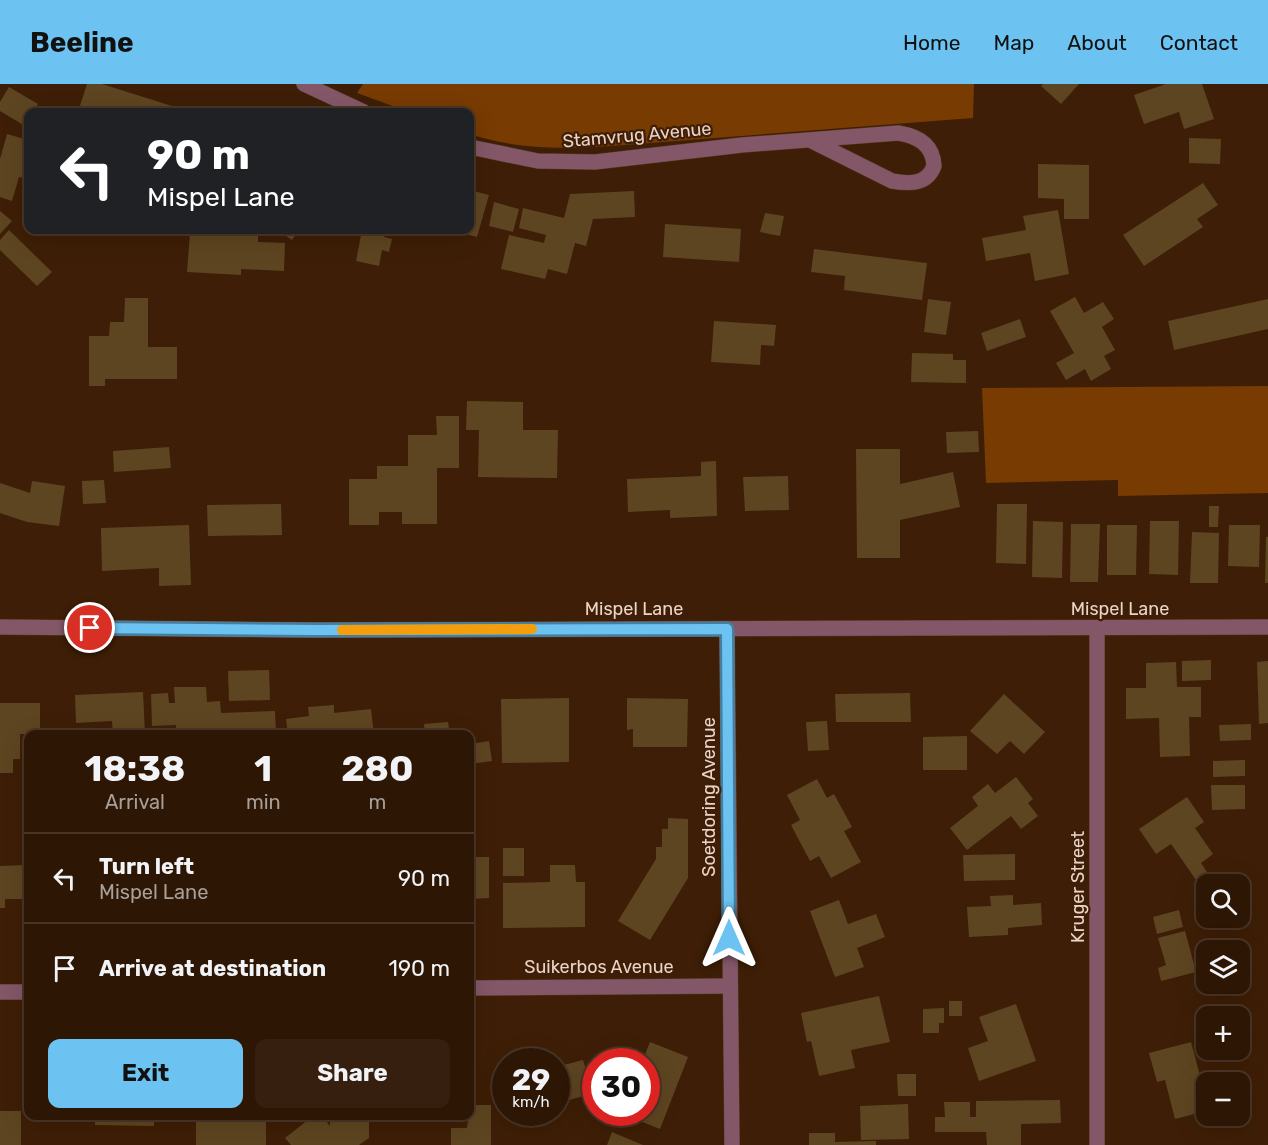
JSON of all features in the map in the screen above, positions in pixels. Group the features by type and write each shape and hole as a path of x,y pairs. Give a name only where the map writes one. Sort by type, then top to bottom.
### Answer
{"street":[{"path":"304,84 355,108"},
{"name":"Stamvrug Avenue","path":"474,148 538,161 595,162 742,145 877,133 910,135 920,139 928,147 934,166 930,174 921,181 904,183 892,181 810,140"},
{"name":"Mispel Lane","path":"0,627 315,630 1268,627"},
{"name":"Soetdoring Avenue","path":"727,629 732,1145"},
{"name":"Kruger Street","path":"1097,629 1097,1145"},
{"name":"Suikerbos Avenue","path":"474,988 730,986"},
{"path":"0,992 24,992"}],"shaded area":[{"path":"363,84 974,84 973,118 574,148 522,146 474,135 474,108 398,108 357,93"},
{"path":"1268,386 1268,493 1118,496 1118,480 986,483 982,388"}],"building":[{"path":"87,84 102,84 178,108 79,108"},
{"path":"1043,84 1079,84 1061,104 1041,86"},
{"path":"1166,84 1202,84 1214,119 1184,129 1179,112 1144,124 1134,95"},
{"path":"9,87 38,104 36,108 24,108 24,125 0,111 0,102"},
{"path":"7,134 24,139 24,178 19,177 12,201 0,197 0,159"},
{"path":"1189,138 1221,139 1220,164 1189,163"},
{"path":"1038,164 1089,165 1089,219 1064,219 1064,199 1038,198"},
{"path":"1203,183 1218,205 1197,219 1203,227 1144,266 1123,235"},
{"path":"474,191 489,195 477,237 466,234 474,234"},
{"path":"634,191 635,217 593,219 586,246 575,243 567,274 548,269 545,279 501,269 509,235 544,243 546,235 519,228 523,208 564,218 570,194"},
{"path":"494,202 519,209 513,232 489,226"},
{"path":"1058,210 1069,274 1035,281 1030,253 986,261 982,238 1026,230 1023,216"},
{"path":"0,211 12,221 0,234"},
{"path":"765,213 784,216 780,236 760,232"},
{"path":"665,224 741,229 739,262 663,257"},
{"path":"9,230 52,272 37,286 0,250 0,240"},
{"path":"190,234 258,236 258,242 285,243 284,271 241,269 241,275 187,272"},
{"path":"283,234 296,234 292,240"},
{"path":"361,234 385,234 384,237 392,239 389,252 382,250 379,266 356,261"},
{"path":"814,249 927,263 922,300 844,290 845,276 811,272"},
{"path":"1075,297 1084,313 1103,302 1114,319 1102,327 1115,350 1104,356 1111,369 1091,381 1085,369 1066,380 1056,363 1074,353 1050,311"},
{"path":"125,298 148,298 148,347 177,347 177,379 105,379 105,386 89,386 89,336 109,336 110,322 124,322"},
{"path":"928,299 951,302 946,335 924,332"},
{"path":"1268,299 1268,329 1174,350 1168,321"},
{"path":"1020,319 1026,337 987,351 981,333"},
{"path":"714,321 776,325 774,346 761,345 760,365 711,362"},
{"path":"912,353 953,354 953,360 966,360 966,383 911,382"},
{"path":"467,401 523,402 523,430 558,430 557,478 478,477 479,430 466,430"},
{"path":"436,416 459,416 459,468 437,468 437,524 402,524 402,512 379,512 379,525 349,525 349,479 377,479 377,466 408,466 408,435 437,435"},
{"path":"978,431 979,452 947,453 946,432"},
{"path":"169,447 171,468 114,472 113,451"},
{"path":"856,449 900,449 900,484 953,472 960,507 900,520 900,558 857,558"},
{"path":"716,461 717,516 670,518 670,510 628,512 627,479 701,476 701,462"},
{"path":"788,476 789,510 745,511 743,477"},
{"path":"104,480 106,503 83,504 82,481"},
{"path":"32,481 65,486 59,526 27,522 0,513 0,483 30,493"},
{"path":"281,504 282,535 208,536 207,505"},
{"path":"997,504 1027,504 1026,564 996,563"},
{"path":"1209,506 1219,506 1218,527 1209,527"},
{"path":"1033,521 1063,522 1062,578 1032,577"},
{"path":"1150,521 1179,521 1178,575 1149,574"},
{"path":"1071,524 1100,524 1098,582 1070,582"},
{"path":"189,525 191,585 159,586 159,568 102,571 101,528"},
{"path":"1107,525 1137,525 1136,575 1107,575"},
{"path":"1229,525 1260,525 1259,567 1228,566"},
{"path":"1192,532 1219,533 1218,583 1190,583"},
{"path":"1266,537 1268,537 1268,583 1265,583"},
{"path":"1211,660 1211,680 1182,681 1182,661"},
{"path":"1268,661 1268,723 1259,724 1257,662"},
{"path":"1176,662 1177,687 1201,687 1201,717 1189,717 1190,756 1160,757 1159,718 1126,719 1126,688 1146,688 1146,663"},
{"path":"269,670 270,700 229,701 228,671"},
{"path":"174,687 206,687 207,702 220,701 221,713 275,711 276,730 176,730 176,725 152,726 151,694 168,693 169,703 175,703"},
{"path":"143,692 145,730 113,730 112,721 76,723 75,695"},
{"path":"910,693 911,722 836,722 835,694"},
{"path":"1004,694 1045,732 1024,754 1010,741 997,754 970,731"},
{"path":"569,698 569,762 502,763 501,699"},
{"path":"627,698 688,699 687,747 633,747 633,729 627,730"},
{"path":"0,703 40,703 40,730 24,730 24,734 20,734 20,759 13,759 13,773 0,773"},
{"path":"334,705 334,713 371,709 373,730 287,730 286,719 309,716 308,707"},
{"path":"827,721 829,750 808,751 806,722"},
{"path":"448,722 449,730 425,730 424,724"},
{"path":"1251,724 1251,740 1220,741 1219,725"},
{"path":"967,736 967,770 923,770 923,737"},
{"path":"489,741 492,761 474,763 474,743"},
{"path":"1245,760 1245,776 1213,777 1213,761"},
{"path":"1016,777 1033,799 1028,803 1038,816 1021,829 1011,816 967,850 950,828 978,806 972,797 988,784 995,793"},
{"path":"817,779 827,798 834,794 852,827 844,831 861,862 831,878 819,856 810,861 791,825 800,820 787,795"},
{"path":"1211,785 1245,785 1245,809 1212,810"},
{"path":"1187,797 1204,822 1195,828 1213,854 1201,863 1207,872 1196,874 1196,880 1171,844 1156,854 1139,829"},
{"path":"668,818 688,819 688,878 650,940 618,921 656,859 656,847 662,847 662,829 668,829"},
{"path":"503,848 524,848 524,876 503,876"},
{"path":"1015,854 1015,880 964,881 963,855"},
{"path":"474,857 489,857 489,898 474,899"},
{"path":"24,865 24,899 5,899 5,908 0,908 0,866"},
{"path":"550,865 575,865 576,882 585,882 585,927 503,928 503,883 550,882"},
{"path":"1013,895 1013,905 1041,903 1042,925 1008,928 1008,935 969,937 967,907 991,906 990,896"},
{"path":"839,900 848,924 876,914 885,937 857,948 864,967 835,977 810,911"},
{"path":"1179,910 1183,927 1157,934 1153,917"},
{"path":"1185,931 1196,972 1161,981 1158,968 1166,965 1158,938"},
{"path":"879,996 890,1042 851,1050 855,1068 819,1076 811,1041 807,1042 801,1013"},
{"path":"949,1001 962,1001 962,1016 949,1016"},
{"path":"1016,1004 1036,1061 979,1081 968,1048 988,1041 979,1017"},
{"path":"944,1008 944,1023 939,1023 939,1033 923,1033 923,1009"},
{"path":"650,1042 688,1057 660,1129 652,1126 660,1126 660,1048 648,1048"},
{"path":"1191,1042 1199,1072 1196,1072 1196,1114 1175,1119 1165,1080 1157,1082 1149,1053"},
{"path":"582,1060 582,1096 570,1100 570,1063"},
{"path":"897,1074 916,1074 916,1096 898,1096"},
{"path":"1060,1100 1061,1123 1021,1124 1021,1145 987,1145 986,1132 935,1132 935,1117 945,1117 944,1102 970,1102 970,1117 976,1117 976,1101"},
{"path":"908,1104 909,1139 861,1140 860,1106"},
{"path":"474,1105 491,1105 491,1145 451,1145 451,1128 467,1128 468,1120 474,1120"},
{"path":"0,1111 21,1111 21,1145 0,1145"},
{"path":"95,1120 154,1120 154,1126 95,1125"},
{"path":"196,1120 266,1120 266,1145 196,1145"},
{"path":"308,1120 325,1120 330,1126 330,1120 369,1120 369,1138 359,1145 291,1145 285,1138"},
{"path":"612,1132 643,1145 607,1145"},
{"path":"809,1133 835,1133 835,1142 876,1141 876,1145 809,1145"}],"slow traffic":[{"path":"342,630 532,629"}],"route":[{"path":"90,628 727,629 729,938"}]}
